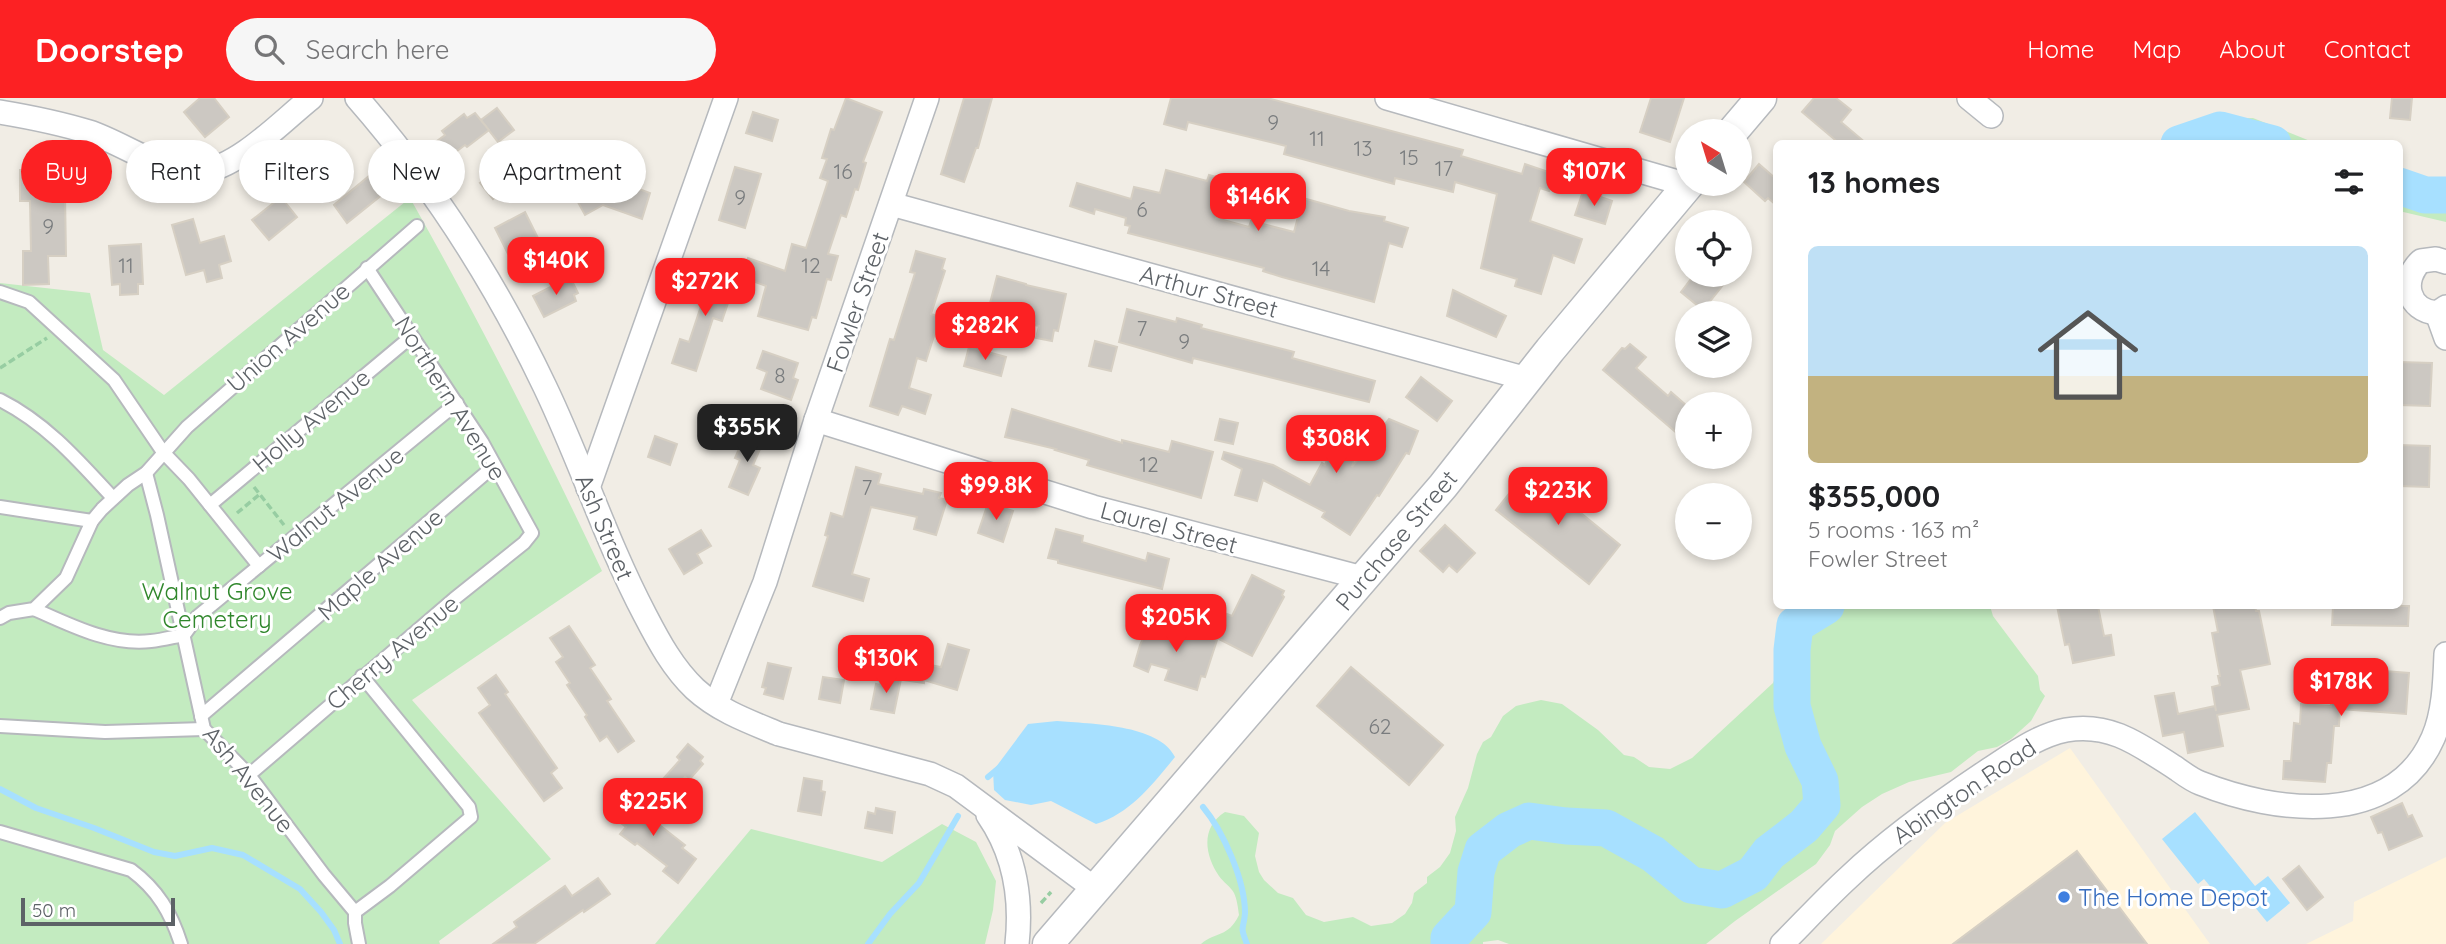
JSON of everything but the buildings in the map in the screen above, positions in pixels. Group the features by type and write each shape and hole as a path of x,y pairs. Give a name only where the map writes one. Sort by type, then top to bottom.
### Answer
{"street":[{"path":"0,112 45,120 92,133 167,167 200,172 240,155 311,98"},
{"name":"Ash Street","path":"357,98 410,162 467,245 545,386 624,575 667,655 696,690 734,715 779,734 930,774 956,786 1095,889"},
{"path":"588,488 726,98"},
{"name":"Fowler Street","path":"716,704 765,582 816,420 927,98"},
{"path":"1387,98 1675,180"},
{"path":"1743,119 1761,98"},
{"path":"1969,98 1991,116"},
{"name":"Purchase Street","path":"1095,889 1443,486 1527,379 1679,196"},
{"name":"Arthur Street","path":"891,204 1527,379"},
{"path":"2446,262 2436,259 2421,261 2411,274 2411,294 2416,305 2422,311 2441,310 2446,338"},
{"name":"Laurel Street","path":"816,420 1093,507 1363,578"},
{"name":"Abington Road","path":"1782,944 1849,877 1940,802 2032,742 2065,730 2091,728 2118,733 2198,782 2253,799 2309,808 2360,802 2407,776 2426,750 2434,736 2440,710 2446,654"},
{"name":"Ash Street","path":"980,804 998,829 1012,859 1020,920 1017,944"},
{"path":"1048,944 1095,889"}],"lane":[{"name":"Union Avenue","path":"146,473 196,418 417,226"},
{"name":"Northern Avenue","path":"367,268 457,403 531,529"},
{"path":"0,292 29,302 114,380 148,426 163,452 189,479 259,566"},
{"name":"Holly Avenue","path":"209,505 412,336"},
{"path":"0,400 47,430 113,498"},
{"name":"Walnut Avenue","path":"184,635 197,617 457,403"},
{"name":"Maple Avenue","path":"202,723 494,466"},
{"path":"34,609 66,578 92,522 113,498 146,473"},
{"name":"Ash Avenue","path":"146,473 202,723 250,775 355,912"},
{"path":"0,507 92,522"},
{"name":"Cherry Avenue","path":"250,775 454,598 524,543 530,537 531,529"},
{"path":"0,618 9,613 34,609 79,628 120,641 149,642 184,635"},
{"path":"359,944 355,912 471,817 469,807 362,676"},
{"path":"0,726 105,732 202,723"},
{"path":"0,832 131,870 147,883 164,903 174,921 181,944"}],"path":[{"path":"0,368 43,342 58,327"},
{"path":"244,475 294,537"},
{"path":"224,523 260,494"}],"shaded area":[{"path":"2070,748 2210,944 1821,944 1945,823"},
{"path":"2446,857 2446,944 2306,944 2353,921 2354,902"}],"green space":[{"path":"2253,118 2308,140 2162,140 2191,126 2226,119"},
{"path":"2403,179 2446,186 2446,222 2403,212"},
{"name":"Walnut Grove Cemetery","path":"404,203 413,203 509,383 602,571 412,700 551,859 439,941 440,944 0,944 0,283 90,293 103,350 164,395"},
{"path":"1810,609 1991,609 1993,616 2038,676 2040,690 2045,696 2031,721 2011,739 1997,747 1978,751 1951,772 1909,782 1862,807 1835,831 1830,845 1816,864 1706,944 1509,944 1498,940 1483,944 1201,944 1226,931 1239,915 1234,893 1214,868 1208,850 1207,841 1212,825 1225,812 1244,816 1259,833 1255,856 1259,872 1278,893 1293,898 1306,915 1324,922 1353,917 1371,926 1392,923 1405,914 1412,903 1414,893 1427,883 1427,877 1440,867 1450,853 1456,831 1455,817 1468,788 1477,754 1503,716 1516,706 1541,700 1562,704 1598,730 1624,755 1634,757 1649,767 1670,769 1692,758 1773,683 1782,662 1789,627"},
{"path":"942,824 976,842 996,881 985,944 655,944 751,829 882,862"}],"water":[{"path":"1057,721 1105,725 1139,732 1167,746 1175,757 1131,805 1096,824 1051,801 1031,805 1005,800 994,790 993,771 1028,724"},
{"path":"2195,812 2255,886 2268,876 2290,903 2267,922 2245,895 2228,908 2204,879 2198,884 2162,839"}],"waterway":[{"path":"2191,140 2220,130 2258,140"},
{"path":"2403,187 2425,195 2446,195"},
{"path":"1449,944 1449,938 1473,912 1476,872 1483,850 1509,830 1529,821 1606,828 1653,854 1691,885 1722,890 1753,874 1769,853 1804,826 1822,805 1820,781 1803,746 1792,706 1795,625 1821,609"},
{"path":"988,777 1000,767"},
{"path":"0,789 36,808 154,852 175,856 212,848 243,855 300,889 321,912 340,944"},
{"path":"1203,807 1225,842 1237,871 1244,900 1243,930 1247,944"},
{"path":"868,944 890,914 919,883 958,816"}],"place":[{"name":"The Home Depot","path":"2064,897"}]}
